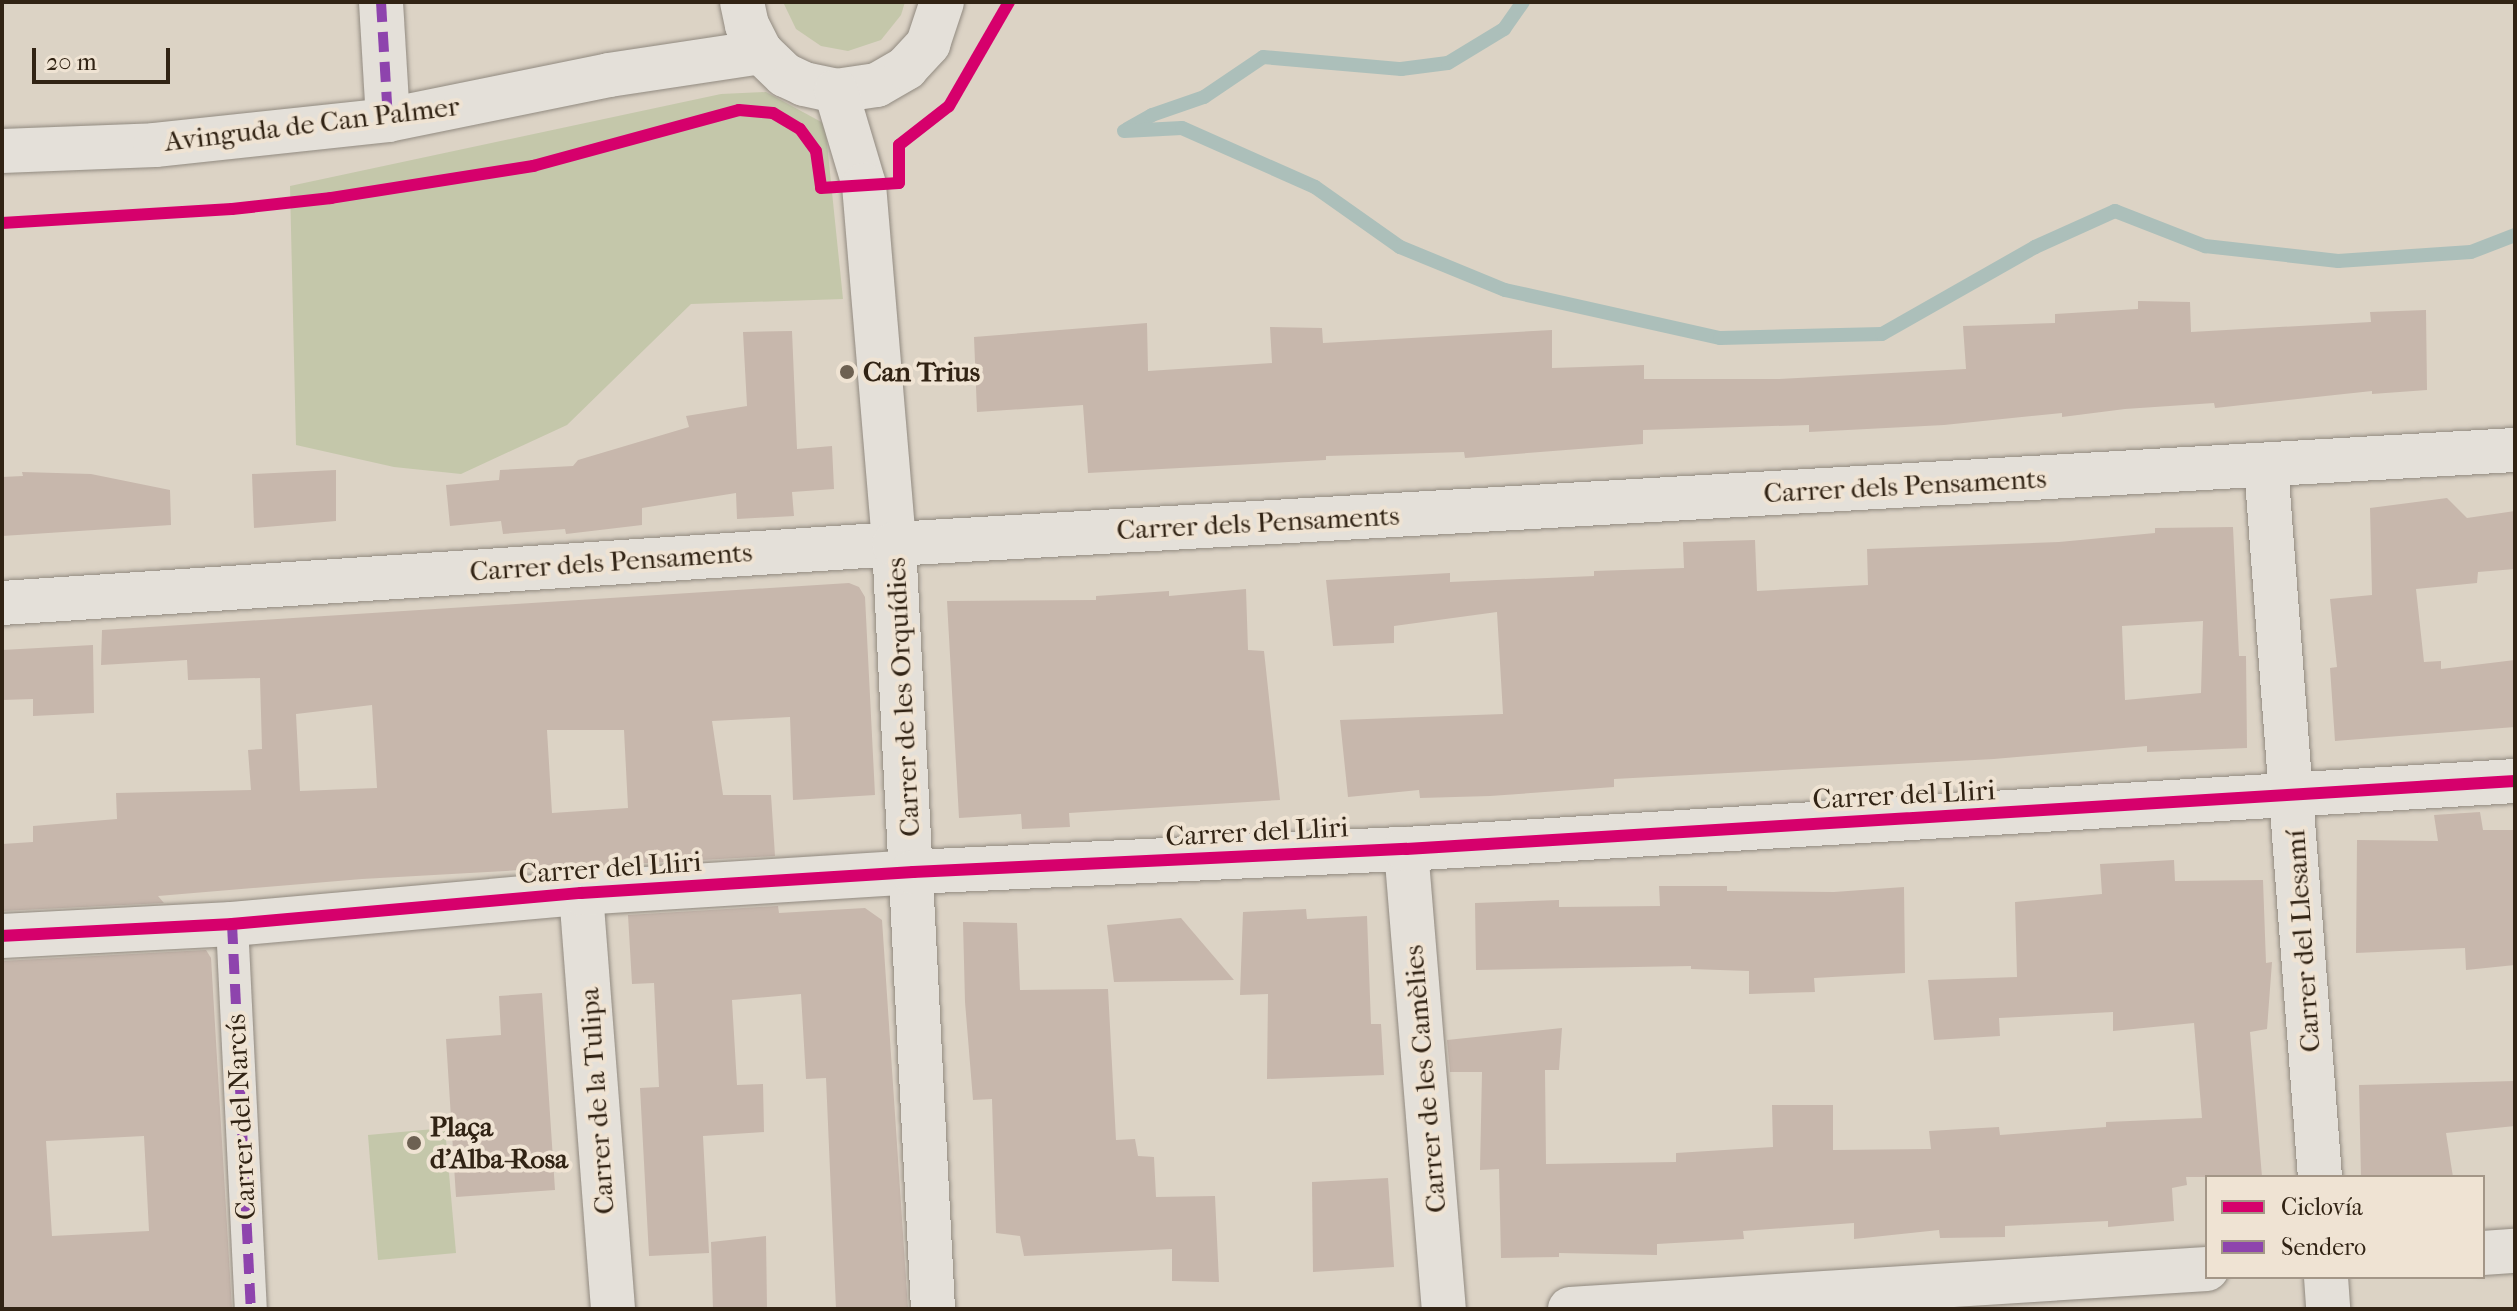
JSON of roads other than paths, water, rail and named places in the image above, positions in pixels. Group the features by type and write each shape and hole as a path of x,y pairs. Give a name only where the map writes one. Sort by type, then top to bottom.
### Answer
{"street":[{"path":"381,2 388,120"},
{"path":"742,2 747,25 761,52 785,75 804,84 836,91 877,85 906,68 928,44 943,5"},
{"name":"Avinguda de Can Palmer","path":"2,151 155,145 388,120 609,75 761,52"},
{"name":"Carrer de les Orquídies","path":"836,91 864,185 894,544 933,1309"},
{"name":"Carrer dels Pensaments","path":"2,603 894,544 2515,450"},
{"name":"Carrer del Llesamí","path":"2266,466 2320,1175"},
{"name":"Carrer del Lliri","path":"2,936 232,924 581,893 913,872 1406,849 2515,781"},
{"name":"Carrer de les Camèlies","path":"1406,849 1444,1309"},
{"name":"Carrer de la Tulipa","path":"581,893 613,1309"},
{"name":"Carrer del Narcís","path":"232,924 251,1309"},
{"path":"2485,1253 2515,1251"},
{"path":"1570,1309 2205,1269"},
{"path":"2326,1279 2328,1309"}],"waterway":[{"path":"1127,129 1152,115 1204,97 1263,57 1401,69 1448,63 1504,29 1523,2"},
{"path":"1124,131 1182,128 1315,187 1400,247 1505,290 1720,338 1882,334 2035,247 2115,211 2205,246 2338,261 2471,252 2515,235"}],"place":[{"name":"Can Trius","path":"847,372"},
{"name":"Plaça d'Alba-Rosa","path":"414,1143"}]}
